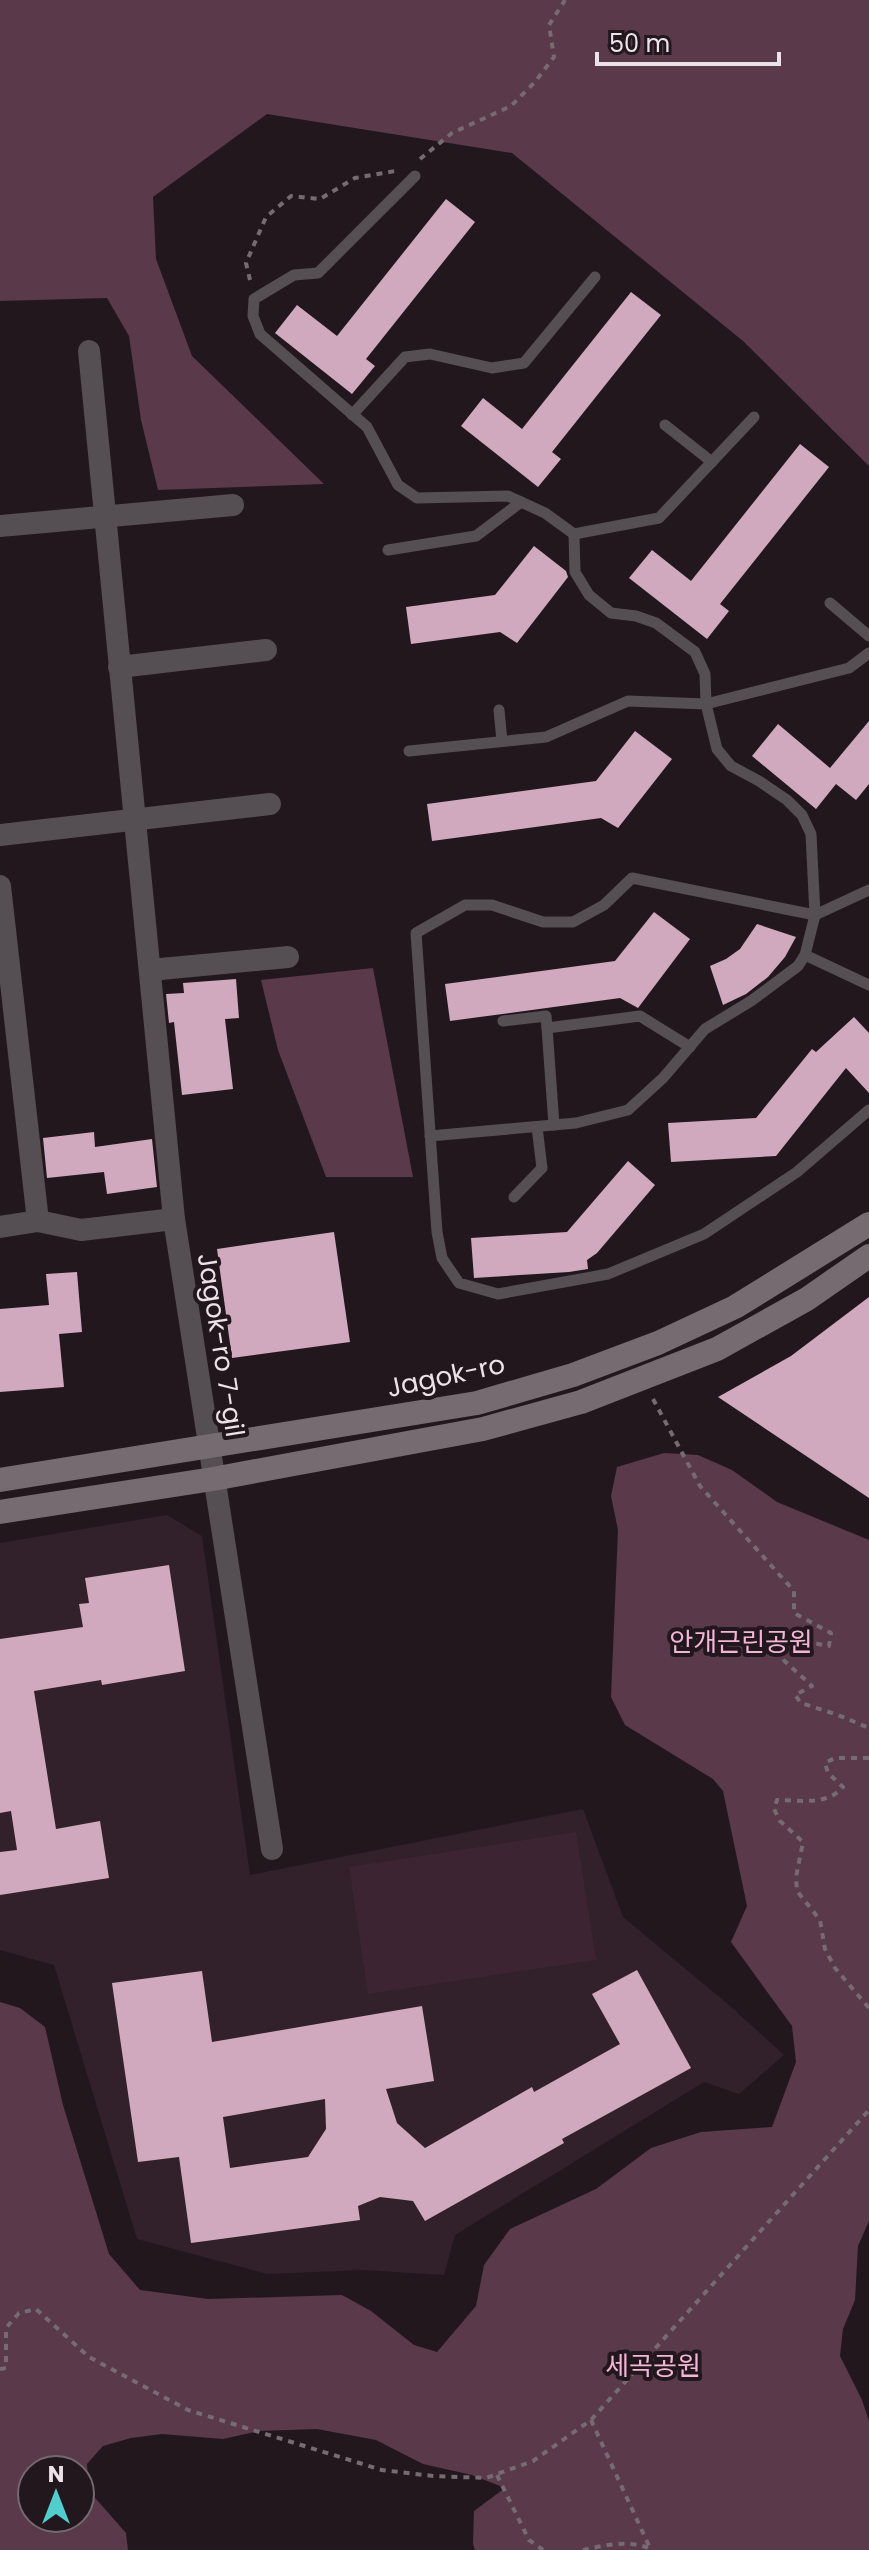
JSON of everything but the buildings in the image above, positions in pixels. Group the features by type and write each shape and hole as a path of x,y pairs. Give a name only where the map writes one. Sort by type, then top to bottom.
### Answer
{"main road":[{"name":"Jagok-ro","path":"0,1480 477,1403 573,1375 658,1343 735,1307 869,1224"},
{"path":"0,1512 213,1479 483,1429 581,1402 717,1349 807,1299 869,1256"}],"street":[{"name":"Jagok-ro 7-gil","path":"89,351 174,1219 272,1849"},
{"path":"0,526 233,505"},
{"path":"119,667 266,650"},
{"path":"0,835 270,804"},
{"path":"0,886 38,1221"},
{"path":"150,970 288,957"},
{"path":"0,1227 38,1221 81,1230 174,1219"}],"lane":[{"path":"411,173 318,273 294,275 254,299 253,316 260,334 367,427 398,485 417,498 508,496 545,513 574,534 659,518 754,417"},
{"path":"352,415 405,357 430,354 492,368 524,363 595,277"},
{"path":"665,425 712,462"},
{"path":"388,550 476,536 521,502"},
{"path":"430,1136 576,1123 628,1110 663,1078 705,1029 751,1001 798,966 805,955 815,915 811,834 802,815 787,800 731,766 717,749 706,704 705,674 695,652 656,623 636,616 611,613 589,595 575,572 574,534"},
{"path":"830,603 869,636"},
{"path":"409,751 546,737 628,701 706,704 849,668 869,653"},
{"path":"499,710 502,741"},
{"path":"869,890 815,915 632,878 604,905 573,922 543,922 492,905 465,905 416,933 437,1232 442,1258 459,1283 498,1294 608,1274 704,1234 797,1172 869,1110"},
{"path":"805,955 869,985"},
{"path":"503,1021 546,1016 554,1125"},
{"path":"547,1028 640,1016 690,1047"},
{"path":"514,1197 542,1168 537,1127"}],"path":[{"path":"419,160 452,133 511,106 535,82 554,57 549,25 565,0"},
{"path":"254,299 246,263 266,217 291,196 320,199 355,178 411,173"},
{"path":"642,1379 700,1486 794,1591 794,1613 831,1633 829,1646 772,1635 767,1645 812,1686 795,1695 801,1703 869,1728"},
{"path":"869,1758 835,1758 825,1763 828,1773 843,1787 836,1796 823,1801 777,1800 774,1809 780,1821 803,1842 796,1877 797,1891 820,1920 825,1949 835,1968 869,2008"},
{"path":"0,2369 6,2368 6,2328 19,2313 36,2309 89,2357 188,2410 382,2470 486,2478 533,2461 591,2420 869,2110"},
{"path":"591,2420 652,2549"},
{"path":"497,2474 529,2540 543,2550"},
{"path":"583,2550 604,2545 633,2544 652,2549"}],"shaded area":[{"path":"167,1515 202,1536 250,1875 583,1809 623,1917 784,2055 739,2094 704,2082 455,2235 444,2275 363,2270 267,2274 137,2239 54,1965 0,1950 0,1543"},
{"path":"576,1832 596,1960 368,1994 349,1867"}],"green space":[{"path":"0,0 869,0 869,466 743,341 512,153 267,114 153,197 156,259 192,356 324,484 158,490 141,420 129,336 107,298 0,301"},
{"path":"373,968 413,1177 326,1177 278,1050 261,980"},
{"name":"세곡공원","path":"664,1453 698,1455 732,1470 777,1502 869,1540 869,2221 858,2246 855,2300 843,2329 840,2356 869,2421 869,2550 475,2550 474,2511 505,2488 472,2475 423,2464 376,2440 317,2429 259,2431 223,2439 162,2434 103,2446 96,2454 16,2454 16,2534 96,2534 96,2499 126,2533 128,2550 0,2550 0,2002 20,2008 45,2027 63,2105 109,2254 140,2290 208,2299 342,2295 371,2311 414,2345 437,2352 476,2306 484,2265 510,2229 596,2189 651,2148 701,2132 772,2127 796,2062 792,2026 731,1942 747,1906 723,1791 713,1779 625,1725 611,1697 618,1530 611,1496 617,1467"}],"park label":[{"name":"안개근린공원","path":"741,1642"}]}
